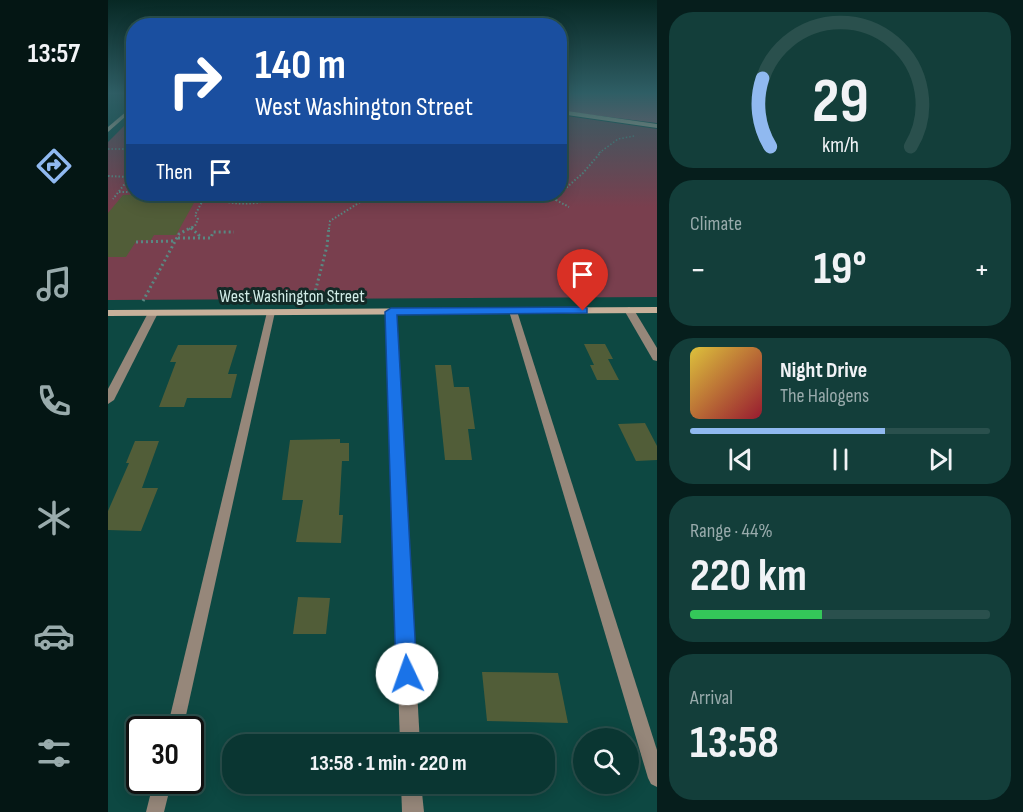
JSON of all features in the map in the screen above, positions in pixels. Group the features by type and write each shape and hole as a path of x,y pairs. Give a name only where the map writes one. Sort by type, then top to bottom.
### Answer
{"street":[{"path":"629,310 657,357"},
{"name":"West Washington Street","path":"108,313 657,310"},
{"path":"391,312 410,734"},
{"path":"108,400 153,313"},
{"path":"411,794 412,812"}],"lane":[{"path":"513,311 657,778"},
{"path":"178,716 271,312"},
{"path":"155,812 160,794"}],"path":[{"path":"567,187 607,144 621,137 639,136"},
{"path":"108,149 126,148"},
{"path":"108,176 126,177"},
{"path":"113,199 126,182"},
{"path":"118,192 126,192"},
{"path":"142,301 179,234 191,228 198,219 195,215 202,201"},
{"path":"222,201 225,203 264,201"},
{"path":"313,300 327,246 330,221 362,201"},
{"path":"429,201 512,203 541,201"},
{"path":"558,201 569,207"},
{"path":"191,228 199,236 198,238"},
{"path":"136,242 211,238 213,232 234,232"}],"shaded area":[{"path":"119,131 126,131 126,201 567,201 567,131 657,131 657,297 108,300 108,142"}],"building":[{"path":"123,195 126,195 126,201 195,201 176,235 154,235 151,240 137,240 126,257 108,257 108,213"},
{"path":"584,344 605,344 613,359 608,359 619,380 597,380 590,365 594,365"},
{"path":"178,345 237,345 228,374 237,374 231,398 187,398 184,407 159,407 176,362 170,362"},
{"path":"435,365 451,365 454,387 469,387 475,429 468,429 472,460 445,460"},
{"path":"645,423 657,446 657,460 636,461 618,424"},
{"path":"340,439 340,443 349,443 349,461 342,461 339,515 343,515 341,543 296,542 303,500 282,500 290,440"},
{"path":"135,441 159,441 142,488 158,488 141,531 108,530 108,511 129,463 126,463"},
{"path":"298,597 330,598 326,634 293,634"},
{"path":"482,672 558,673 568,723 487,721"}],"route":[{"path":"407,674 391,312 583,311"}]}
